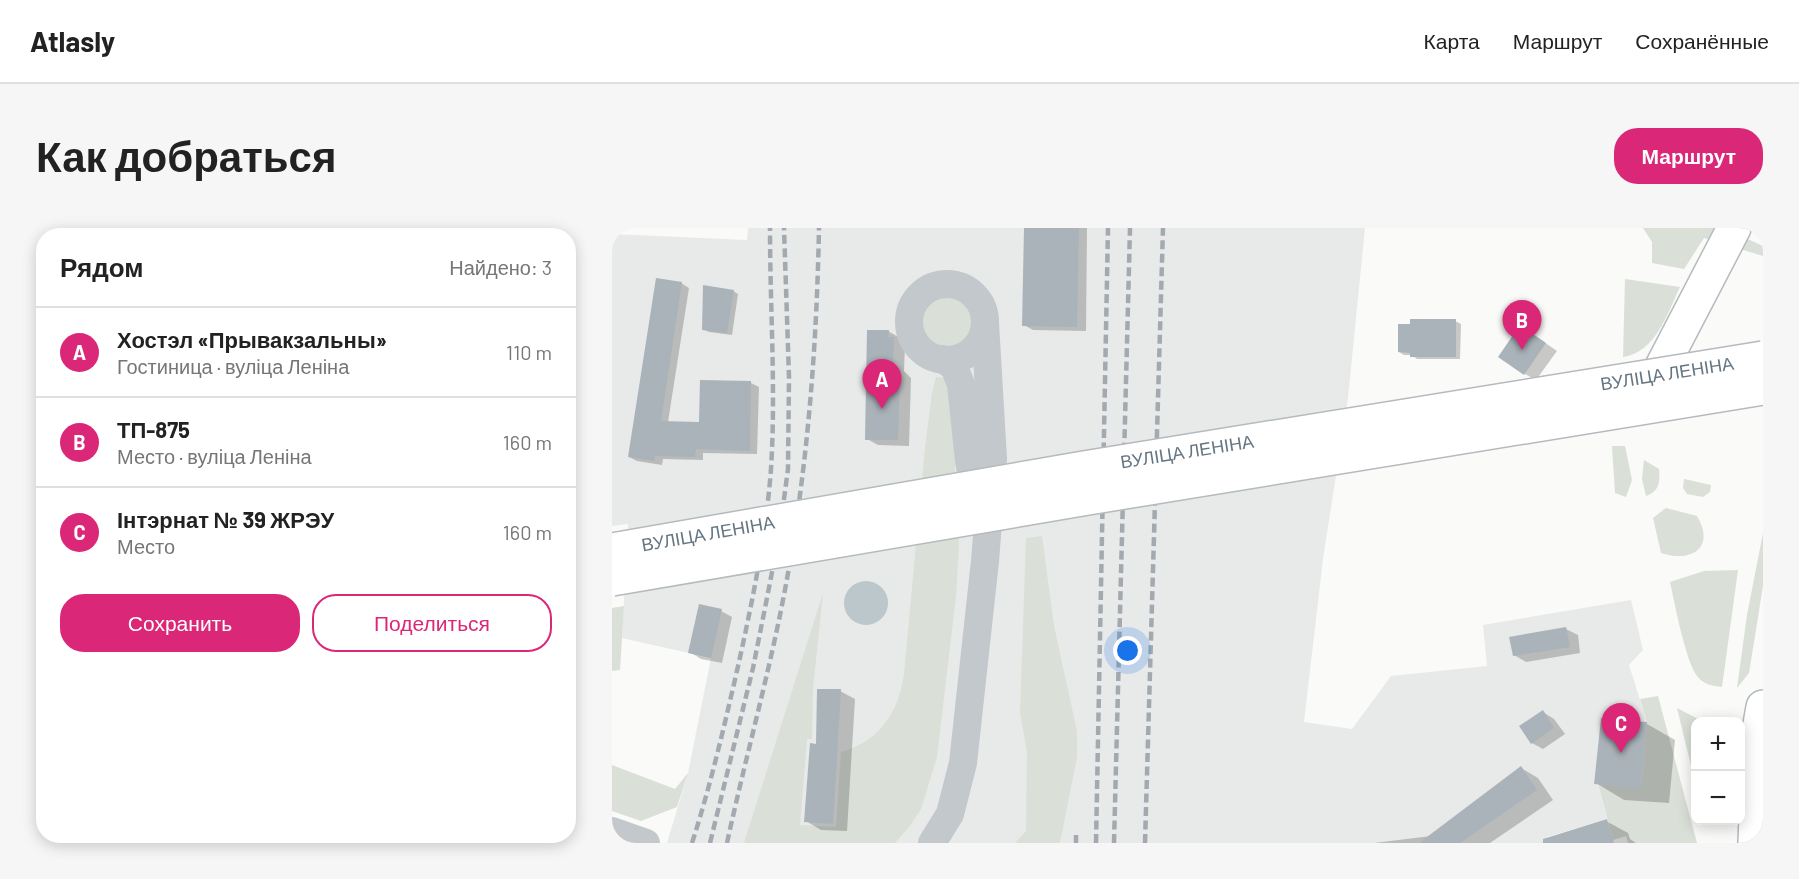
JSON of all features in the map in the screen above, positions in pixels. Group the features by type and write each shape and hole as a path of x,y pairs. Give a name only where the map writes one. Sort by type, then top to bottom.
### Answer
{"main road":[{"path":"1658,374 1734,228"},
{"name":"ВУЛІЦА ЛЕНІНА","path":"612,550 1084,468 1763,358"},
{"name":"ВУЛІЦА ЛЕНІНА","path":"612,579 1099,496 1763,388"},
{"path":"1755,843 1762,725"}],"street":[{"path":"932,843 950,814 963,763 986,561 993,459 985,323 984,311 979,300 959,285 934,286 923,292 915,301 910,313 909,325 920,348 930,356 943,359 956,359 971,350 982,336 985,323"},
{"path":"943,359 954,367 961,384 969,462 986,561"}],"shaded area":[{"path":"748,228 1365,228 1348,398 1323,559 1304,722 1352,729 1391,676 1487,666 1483,625 1631,600 1643,650 1629,665 1647,722 1601,718 1594,783 1598,784 1607,819 1547,837 1548,843 667,843 688,773 711,658 622,638 628,524 612,526 612,234 747,240"},
{"path":"1643,228 1723,228 1763,246 1763,256 1704,238 1684,269 1652,263 1652,242"},
{"path":"1625,279 1680,287 1665,320 1652,340 1634,354 1623,357"},
{"path":"943,294 953,294 963,298 971,306 975,321 971,336 963,344 953,348 943,348 933,344 925,336 921,326 921,316 925,306 933,298"},
{"path":"936,377 945,378 951,384 959,547 956,596 937,757 921,809 895,843 744,843 823,593 813,689 812,739 807,739 800,825 836,827 841,752 866,741 876,733 885,724 897,701 904,674 925,448"},
{"path":"1612,446 1625,446 1632,480 1626,497 1615,493"},
{"path":"1644,460 1659,469 1657,488 1646,496 1642,479"},
{"path":"1684,479 1711,485 1710,492 1703,497 1687,494 1683,488"},
{"path":"1666,508 1697,516 1704,537 1702,544 1691,554 1672,556 1661,553 1653,518"},
{"path":"1763,533 1763,586 1749,673 1737,688 1747,615"},
{"path":"1042,536 1054,626 1077,731 1077,757 1060,843 1015,843 1026,831 1027,752 1020,713 1026,538"},
{"path":"1738,570 1722,687 1715,686 1702,681 1697,676 1688,657 1670,582 1704,571"},
{"path":"866,581 882,587 888,603 882,619 866,625 850,619 844,603 850,587"},
{"path":"624,606 620,670 612,671 612,608"},
{"path":"1658,696 1697,843 1628,843 1626,836 1613,840 1598,784 1641,787 1647,722 1640,699"},
{"path":"1677,708 1694,717 1691,717 1691,766"},
{"path":"612,765 675,789 688,773 677,807 641,821 612,811"}],"building":[{"path":"1024,228 1079,228 1077,327 1022,326"},
{"path":"656,278 682,282 661,421 699,422 700,380 751,381 750,451 696,449 695,457 655,456 654,461 628,457"},
{"path":"703,285 734,290 727,333 702,330"},
{"path":"1410,319 1456,319 1456,357 1410,357 1410,353 1398,352 1398,324 1410,324"},
{"path":"1520,325 1546,343 1524,375 1498,357"},
{"path":"867,330 889,330 888,337 894,337 893,363 900,370 898,440 865,440"},
{"path":"699,604 722,609 711,658 688,653"},
{"path":"1566,627 1570,647 1513,656 1509,637"},
{"path":"817,689 841,689 833,824 804,822 810,743 816,744"},
{"path":"1543,710 1554,728 1531,744 1519,726"},
{"path":"1601,718 1647,722 1641,788 1594,784"},
{"path":"1521,766 1537,790 1460,843 1419,843"},
{"path":"1607,819 1614,843 1543,843 1543,839"}],"railway":[{"path":"692,843 712,776 739,662 766,518 771,469 773,409 770,228"},
{"path":"710,843 753,668 779,536 788,469 789,377 784,228"},
{"path":"727,843 772,652 794,536 812,382 819,228"},
{"path":"1096,843 1108,228"},
{"path":"1114,843 1130,228"},
{"path":"1145,843 1163,228"},
{"path":"1076,835 1076,843"}],"place":[{"name":"ТП-875","path":"1522,350"},
{"name":"Хостэл «Прывакзальны»","path":"882,409"},
{"name":"Інтэрнат № 39 ЖРЭУ","path":"1621,753"}]}
